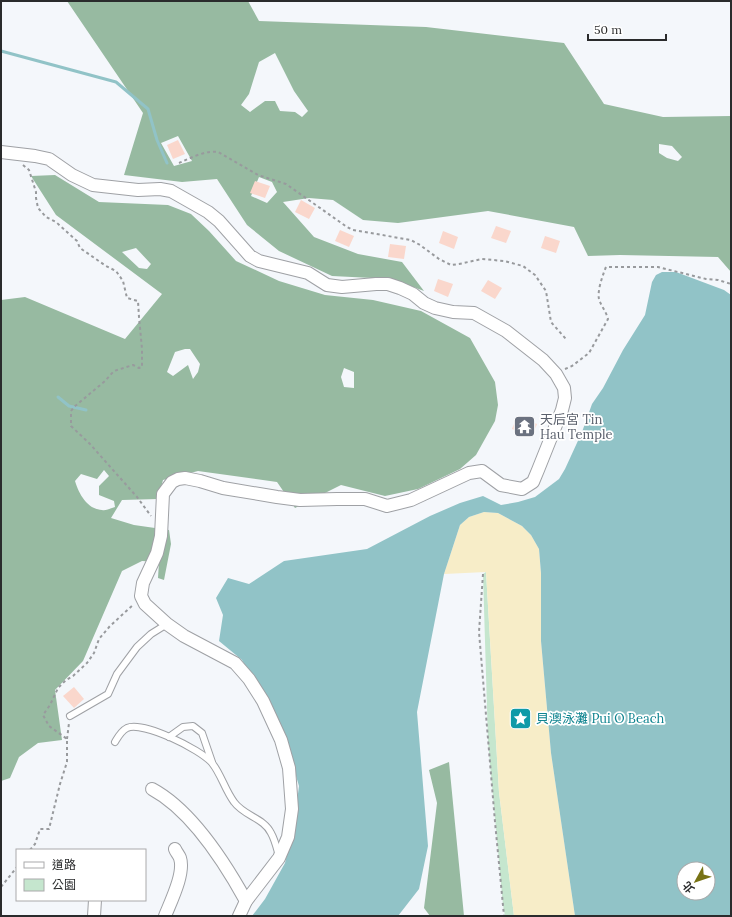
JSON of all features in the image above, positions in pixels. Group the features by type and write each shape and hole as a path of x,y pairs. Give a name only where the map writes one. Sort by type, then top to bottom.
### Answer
{"street":[{"path":"4,152 49,159 72,175 93,185 138,190 160,189 171,191 214,217 250,256 259,261 308,273 326,285 342,287 388,284 413,294 424,303 435,308 453,312 474,313 506,331 526,346 556,374 564,388 562,410 533,482 522,489 500,485 482,471 469,473 411,500 387,506 365,500 300,500 277,497 223,488 185,478 172,482 163,494 161,536 157,553 143,583 141,596 145,604 167,624 184,636 235,664 249,679 263,701 281,740 289,768 291,781 291,823 288,837 279,858 246,901 239,916"},
{"path":"152,789 163,795 185,815 210,845 246,901"},
{"path":"165,916 178,883 181,868 180,858 175,849"},
{"path":"94,916 95,901"}],"lane":[{"path":"70,716 108,694 117,674 137,647 151,634 167,624"},
{"path":"115,742 122,731 136,726 155,731 197,750 212,763"},
{"path":"169,737 183,727 193,726 202,733 212,763 235,803 243,811 260,821 271,832 279,858"}],"path":[{"path":"179,163 213,151 218,152 258,175 286,184 353,230 411,240 420,244 439,259 451,264 459,264 482,259 509,262 523,266 535,275 546,291 551,322 566,339"},
{"path":"4,152 29,170 36,192 38,208 46,217 56,222 77,242 80,248 116,271 123,281 127,298 138,301 142,367 139,368 133,365 114,371 105,381 74,407 71,411 71,426 86,440 137,497 150,514 154,523 161,523"},
{"path":"556,374 572,366 589,353 608,319 607,313 599,298 600,288 606,267 658,267 731,284"},
{"path":"483,574 479,632 494,822 504,916"},
{"path":"66,739 70,716"},
{"path":"1,887 16,867"}],"green space":[{"path":"67,1 248,1 259,21 426,27 564,43 604,104 663,117 731,116 731,272 718,257 620,255 588,256 574,227 488,211 398,223 363,220 333,200 309,198 283,202 314,237 358,254 402,262 424,291 392,279 332,276 279,251 247,225 217,179 182,182 124,175 143,113","holes":["275,53 294,91 308,111 302,117 295,112 280,111 275,101 265,101 250,112 241,105 249,94 259,62","178,136 192,161 174,166 161,143","659,144 672,146 682,157 678,161 667,158 659,153","259,177 272,182 277,192 267,203 251,196"]},
{"path":"55,175 99,202 168,205 191,214 209,231 236,261 279,281 325,295 373,300 421,311 470,338 495,382 498,405 495,421 476,455 460,469 418,489 385,496 341,485 295,508 277,482 198,471 163,480 158,499 122,500 111,518 134,525 169,530 171,544 164,580 158,578 159,562 142,561 122,571 83,661 55,690 62,740 38,743 19,757 10,778 1,781 1,300 25,297 125,339 162,294 56,215 31,176","holes":["136,248 151,264 147,269 139,268 122,252","190,349 200,364 198,372 193,379 188,365 173,376 167,372 175,352","344,368 354,372 354,388 344,387 341,377","104,470 109,476 99,486 99,495 114,501 115,507 105,510 97,509 88,504 81,496 75,481 81,474 97,479"]},
{"path":"486,572 499,792 514,916 505,916 503,905 488,742 483,574"},
{"path":"449,762 464,916 430,916 424,908 437,803 429,770"}],"sand":[{"name":"貝澳泳灘 Pui O Beach","path":"484,512 498,513 522,526 531,535 539,549 541,573 541,641 551,753 575,916 514,916 499,792 486,572 444,574 460,525 469,517"}],"water":[{"path":"662,272 676,272 724,290 731,295 731,916 575,916 551,753 541,641 541,573 539,549 531,535 522,526 498,513 484,512 469,517 460,525 444,574 417,712 428,846 419,889 398,916 252,916 265,899 285,863 294,824 299,786 285,739 261,694 242,660 219,641 223,615 216,598 228,578 249,584 284,561 367,549 430,516 460,503 483,496 501,505 535,497 559,479 565,469 582,432 592,404 603,388 623,350 645,315 652,282 656,275"}],"building":[{"path":"178,140 185,154 173,159 167,145"},
{"path":"255,181 270,186 265,198 250,193"},
{"path":"301,200 315,208 309,219 295,212"},
{"path":"496,226 511,231 506,243 491,238"},
{"path":"340,230 354,236 349,247 335,241"},
{"path":"443,231 458,237 454,249 439,243"},
{"path":"545,236 560,241 556,253 541,248"},
{"path":"390,244 406,246 404,259 388,257"},
{"path":"438,279 453,284 448,297 434,291"},
{"path":"488,280 502,288 495,299 481,291"},
{"name":"天后宮 Tin Hau Temple","path":"517,416 537,424 532,436 512,429"},
{"path":"74,687 84,699 74,708 63,696"}],"waterway":[{"path":"1,51 116,82 148,109 157,140 167,163"},
{"path":"58,397 69,406 86,410"}],"place":[{"name":"天后宮 Tin Hau Temple","path":"524,426"},
{"name":"貝澳泳灘 Pui O Beach","path":"521,718"}]}
